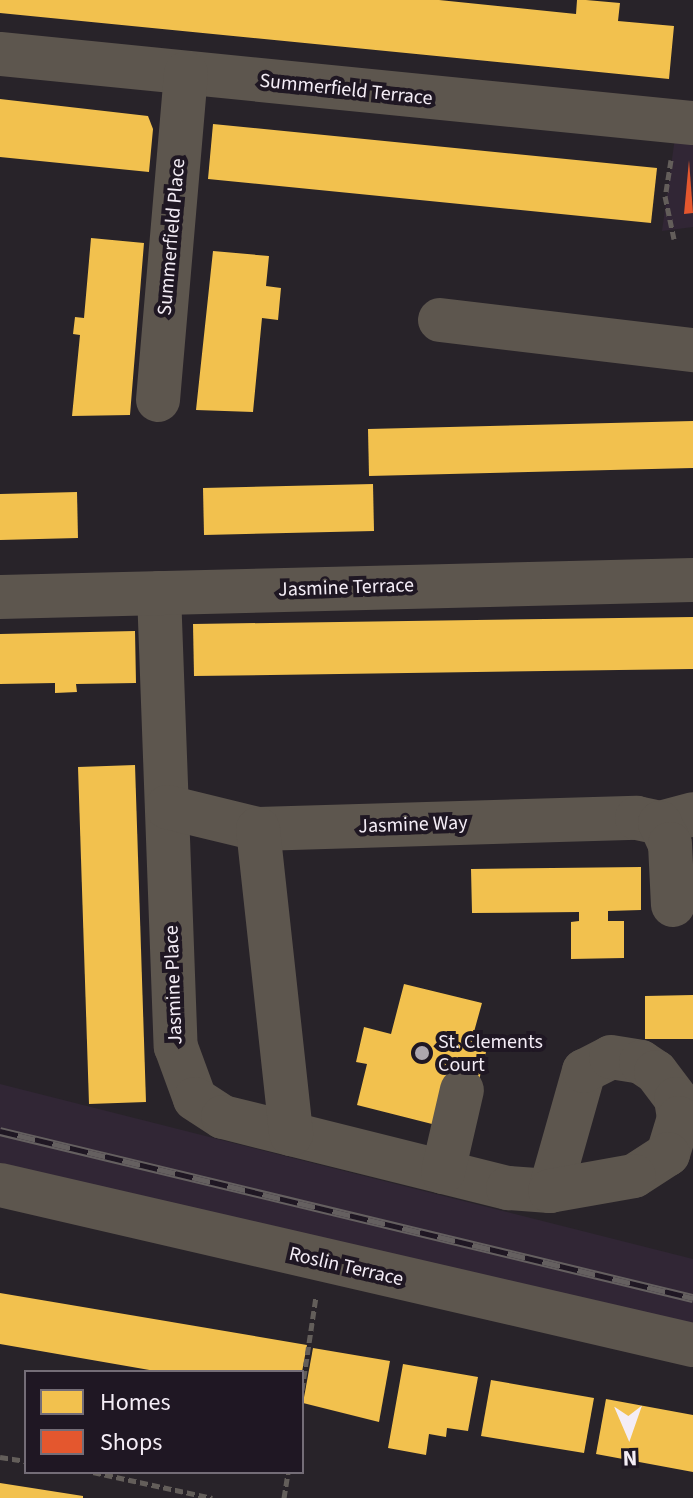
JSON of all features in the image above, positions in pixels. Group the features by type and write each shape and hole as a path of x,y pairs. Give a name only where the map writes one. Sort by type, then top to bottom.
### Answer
{"street":[{"name":"Summerfield Terrace","path":"0,54 685,123"},
{"name":"Summerfield Place","path":"158,400 186,73"},
{"path":"440,320 693,350"},
{"name":"Jasmine Terrace","path":"0,597 693,580"},
{"name":"Jasmine Place","path":"159,593 176,1047 184,1081 195,1099 223,1117 520,1191 550,1191"},
{"name":"Jasmine Way","path":"167,807 258,829 677,818 670,844 673,905"},
{"path":"258,829 291,1134"},
{"path":"457,1176 462,1090"},
{"name":"Roslin Terrace","path":"0,1185 693,1345"}],"path":[{"path":"674,239 665,196 685,123"},
{"path":"304,1376 321,1261"},
{"path":"0,1457 24,1461"},
{"path":"102,1474 212,1498"},
{"path":"284,1498 288,1474"}],"shaded area":[{"path":"677,123 693,123 693,227 662,231"},
{"path":"0,1084 693,1259 693,1328 0,1163"}],"building: Homes":[{"path":"0,0 439,0 576,14 577,0 586,0 620,3 618,21 674,26 669,79 0,13"},
{"path":"0,99 148,116 153,129 149,172 0,157"},
{"path":"213,124 657,168 651,223 208,179"},
{"path":"91,238 144,243 130,415 72,416 80,335 73,334 75,317 84,318"},
{"path":"213,251 269,256 266,286 281,288 278,320 262,318 253,412 196,410"},
{"path":"693,421 693,468 369,476 368,429"},
{"path":"373,484 374,531 204,535 203,488"},
{"path":"77,492 78,538 0,540 0,494"},
{"path":"693,617 693,669 194,676 193,624"},
{"path":"135,631 136,683 76,684 77,692 55,693 55,683 0,684 0,634"},
{"path":"135,765 146,1102 89,1104 78,767"},
{"path":"641,867 641,910 608,911 608,921 624,921 624,958 571,959 571,922 579,921 579,912 472,913 471,869"},
{"name":"St. Clements Court","path":"404,984 482,1003 472,1039 488,1044 478,1084 436,1125 357,1105 367,1064 356,1062 364,1027 391,1034"},
{"path":"693,995 693,1039 645,1039 645,996"},
{"path":"0,1293 307,1345 302,1370 150,1370 0,1344"},
{"path":"313,1348 390,1361 379,1422 304,1403"},
{"path":"403,1364 478,1377 468,1431 447,1428 446,1437 429,1434 426,1455 388,1448"},
{"path":"491,1380 594,1398 584,1453 481,1436"},
{"path":"606,1399 693,1415 693,1472 596,1454"},
{"path":"0,1483 83,1496 83,1498 0,1498"}],"building: Shops":[{"path":"689,160 693,213 684,214"}],"railway":[{"path":"0,1131 693,1298"}],"place":[{"name":"St. Clements Court","path":"422,1053"}]}
